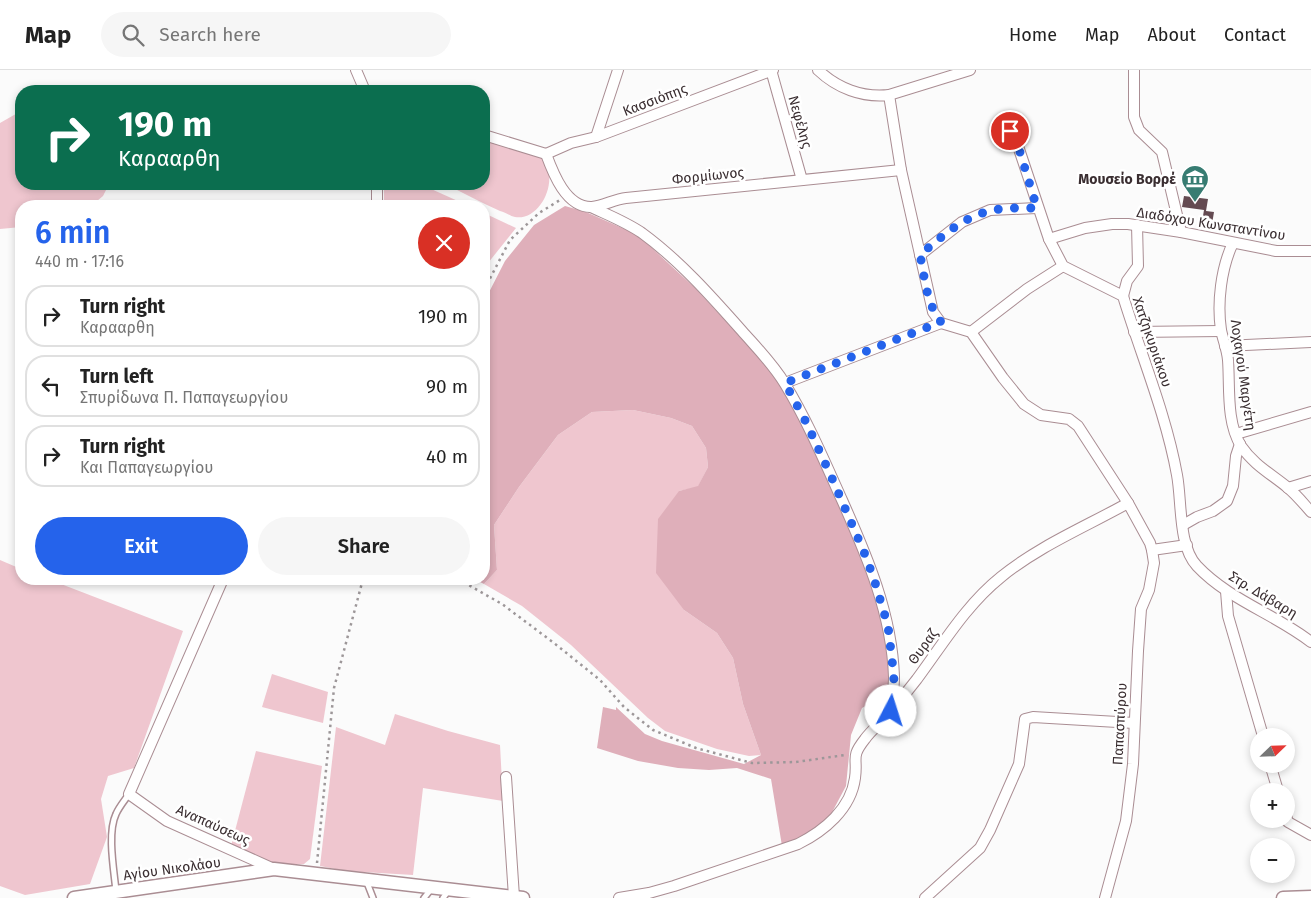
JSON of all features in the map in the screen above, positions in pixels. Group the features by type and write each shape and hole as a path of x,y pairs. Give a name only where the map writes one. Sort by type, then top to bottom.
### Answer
{"street":[{"path":"356,70 362,85"},
{"path":"596,137 618,70"},
{"name":"Κασσιόπης","path":"546,154 772,70"},
{"name":"Νεφέλης","path":"772,70 802,180"},
{"path":"818,70 838,86 866,95 889,95 970,70"},
{"path":"1134,70 1134,117 1136,124 1139,130 1162,152 1181,232"},
{"path":"889,95 901,170 933,312 941,322 972,332 1002,378 1024,404 1041,415 1069,419 1078,426 1128,503 1152,550 1187,545"},
{"path":"972,332 1027,289 1063,266 1049,239 1037,208 1019,149 1010,131"},
{"path":"490,137 546,154 558,182 568,196 578,203 622,221 642,233 680,266 731,318 785,383 806,422 835,485 874,579 888,626 894,677 891,711"},
{"name":"Φορμίωνος","path":"591,207 626,198 901,170"},
{"path":"920,255 962,222 990,210 1037,208"},
{"name":"Διαδόχου Κωνσταντίνου","path":"1049,239 1068,232 1099,226 1112,224 1138,225 1276,251 1311,251"},
{"path":"1123,296 1127,281 1138,266 1138,225"},
{"name":"Λοχαγού Μαργέτη","path":"1233,243 1229,251 1222,288 1221,331 1228,357 1231,414 1236,434 1240,444 1253,461 1288,488 1311,512"},
{"name":"Χατζηκυριάκου","path":"1063,266 1123,296 1160,409 1174,459 1187,545"},
{"path":"785,383 941,322"},
{"path":"1134,332 1221,331"},
{"path":"1225,346 1311,342"},
{"path":"1236,434 1311,412"},
{"path":"1183,525 1197,517 1214,511 1227,501 1233,486 1236,456 1240,444"},
{"path":"1288,488 1311,481"},
{"name":"Θυραζ","path":"855,754 866,738 916,680 957,625 981,596 1000,578 1045,546 1128,503"},
{"name":"Στρ. Δάβαρη","path":"1187,545 1197,566 1226,591 1292,628 1311,642"},
{"name":"Παπασπύρου","path":"1105,898 1126,821 1133,764 1141,610 1149,590 1154,563 1152,550"},
{"path":"129,794 220,585"},
{"path":"1226,591 1228,616 1261,728"},
{"path":"925,898 980,848 1019,764 1025,719 1033,717 1134,723"},
{"path":"619,898 649,893 674,886 798,844 815,835 828,826 849,795 855,778 855,754"},
{"path":"506,777 518,897"},
{"name":"Αναπαύσεως","path":"129,794 167,821 274,869 366,880 428,893 518,897"},
{"path":"1295,826 1311,836"},
{"name":"Αγίου Νικολάου","path":"74,898 274,869"},
{"path":"1283,898 1311,897"}],"lane":[{"path":"116,892 112,853 113,824 116,813 129,794"},
{"path":"366,880 374,898"}],"path":[{"path":"490,278 510,240 539,213 568,196"},
{"path":"316,874 334,688 361,585"},
{"path":"469,585 502,604 554,643 600,680 624,707 653,730 696,748 752,763 796,762 855,754"}],"shaded area":[{"path":"15,114 15,190 106,190 103,196 98,200 15,200 15,228 0,229 0,123"},
{"path":"490,140 534,154 544,161 548,169 548,189 539,206 532,213 524,217 515,217 490,206 490,200 477,200 457,190 490,190"},
{"path":"384,190 433,190 456,200 384,200"},
{"path":"565,206 586,212 638,235 695,288 770,369 777,380 800,420 862,557 884,628 890,677 889,692 862,708 851,735 846,786 829,818 810,833 782,846 771,779 737,768 709,770 678,768 638,761 597,748 603,707 616,710 616,707 645,734 662,741 744,764 761,755 743,704 733,658 717,633 684,610 656,573 658,519 679,491 698,486 708,467 706,448 692,426 671,418 633,410 592,412 558,435 519,487 494,525 497,570 490,578 490,290 505,261 534,225"},
{"path":"490,216 516,228 490,260"},
{"path":"633,410 671,418 692,426 706,448 708,467 698,487 679,491 684,610 717,633 733,658 743,704 761,755 749,756 717,749 665,731 648,718 571,645 522,606 486,585 490,585 490,578 497,570 494,525 519,487 558,435 592,412"},
{"path":"0,560 15,566 15,585 64,585 183,631 134,768 108,776 101,799 107,837 90,884 25,895 0,886"},
{"path":"272,674 328,692 323,723 262,707"},
{"path":"395,714 500,745 503,801 423,788 413,875 346,871 320,866 336,727 385,745"},
{"path":"256,751 322,766 310,859 304,864 278,865 231,846"}],"building":[{"name":"Μουσείο Βορρέ","path":"1184,196 1208,199 1206,211 1214,212 1211,230 1201,228 1204,210 1182,207"}],"place":[{"name":"Μουσείο Βορρέ","path":"1195,203"}],"route":[{"path":"891,711 894,677 888,626 874,579 831,476 806,422 785,383 876,346 933,327 941,322 933,312 920,255 962,222 990,210 1037,208 1019,149 1010,131"}]}
